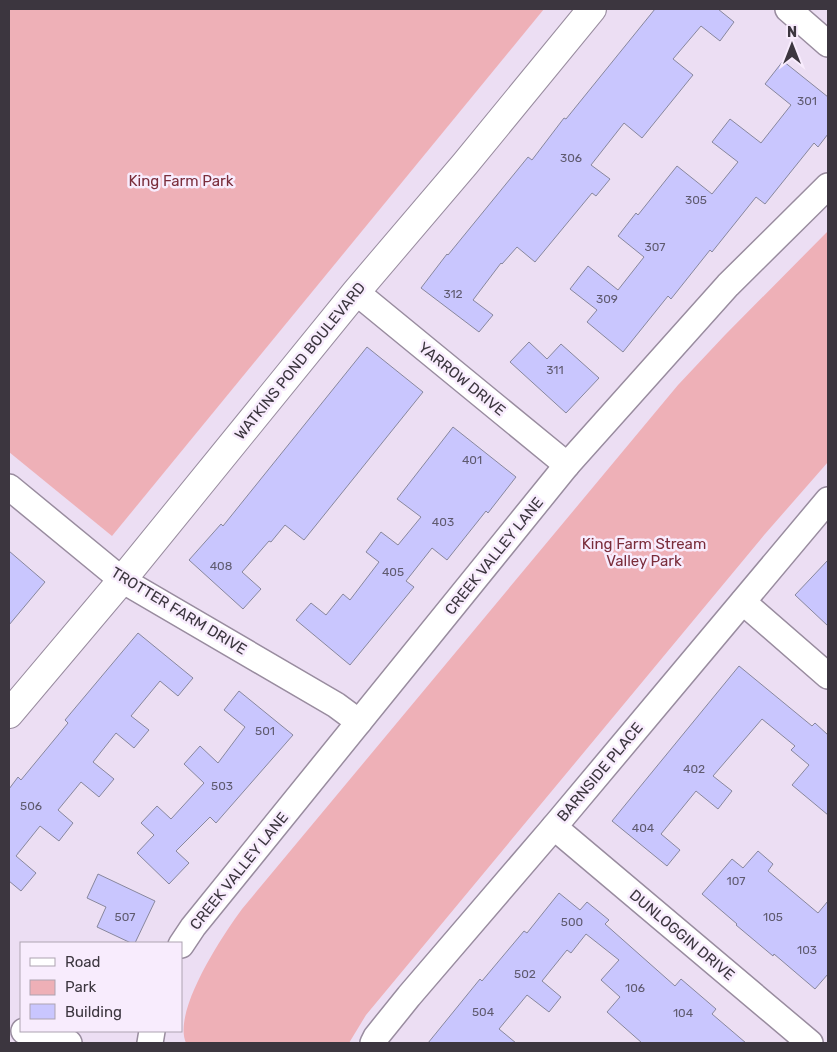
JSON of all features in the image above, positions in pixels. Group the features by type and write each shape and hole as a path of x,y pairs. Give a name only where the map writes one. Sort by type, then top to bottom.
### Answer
{"street":[{"name":"WATKINS POND BOULEVARD","path":"9,714 122,580 356,292 465,164 592,9"},
{"path":"788,9 828,44"},
{"name":"CREEK VALLEY LANE","path":"182,944 193,927 567,465 728,285 828,186"},
{"name":"YARROW DRIVE","path":"356,292 567,465"},
{"name":"TROTTER FARM DRIVE","path":"9,487 122,580 336,705 360,722"},
{"name":"BARNSIDE PLACE","path":"373,1043 408,996 554,827 828,500"},
{"path":"743,602 828,676"},
{"name":"DUNLOGGIN DRIVE","path":"554,827 810,1043"},
{"path":"30,1032 69,1043"}],"green space":[{"name":"King Farm Park","path":"9,9 544,9 112,536 9,452"},
{"name":"King Farm Stream Valley Park","path":"828,231 828,462 765,534 366,1015 349,1043 186,1043 184,1029 186,1012 193,993 212,954 242,909 678,385"}],"building":[{"path":"655,9 718,9 734,22 720,41 701,26 673,59 693,75 642,138 624,123 591,165 610,179 596,196 592,193 535,262 517,247 501,263 473,300 493,315 479,332 421,288 528,157 532,160 564,118 566,119"},
{"path":"783,61 828,97 828,134 818,147 814,143 765,204 756,197 712,252 710,250 671,299 668,296 623,352 587,322 597,310 570,289 588,266 618,290 644,257 618,236 636,213 638,215 677,166 712,194 738,162 712,142 730,119 761,143 791,105 765,84"},
{"path":"529,342 547,359 561,344 599,378 566,413 510,362"},
{"path":"367,347 423,392 304,540 285,525 242,572 261,589 243,609 189,560 221,524 223,526"},
{"path":"453,427 516,477 447,560 432,548 406,581 414,587 350,665 296,620 311,603 326,615 343,594 350,600 379,562 366,552 381,532 398,545 421,517 397,499"},
{"path":"9,551 45,582 9,625"},
{"path":"828,560 828,626 795,595"},
{"path":"138,633 193,678 178,696 160,681 131,716 149,730 134,748 116,733 93,762 114,779 99,797 81,782 58,810 73,823 59,841 40,826 16,856 36,873 21,891 9,881 9,789 18,777 21,780 68,723 65,720"},
{"path":"739,666 812,726 815,723 828,735 828,815 792,785 809,765 791,750 795,746 762,719 713,776 732,791 718,809 696,791 661,834 680,850 667,866 612,821"},
{"path":"239,691 293,735 216,823 210,817 176,851 189,863 169,884 137,853 154,835 141,823 157,806 171,819 204,783 184,764 200,746 218,763 245,727 224,710"},
{"path":"758,851 773,864 768,871 818,913 828,901 828,974 815,989 736,925 702,894 732,859 743,868"},
{"path":"98,874 155,901 135,942 129,942 97,927 106,907 87,898"},
{"path":"559,893 580,910 587,902 609,920 605,924 675,986 681,979 716,1009 712,1014 746,1043 642,1043 607,1012 620,997 601,980 619,960 586,934 571,953 567,950 542,981 561,997 549,1012 527,995 499,1029 516,1043 428,1043 480,979 482,981 524,931 527,933"}]}
